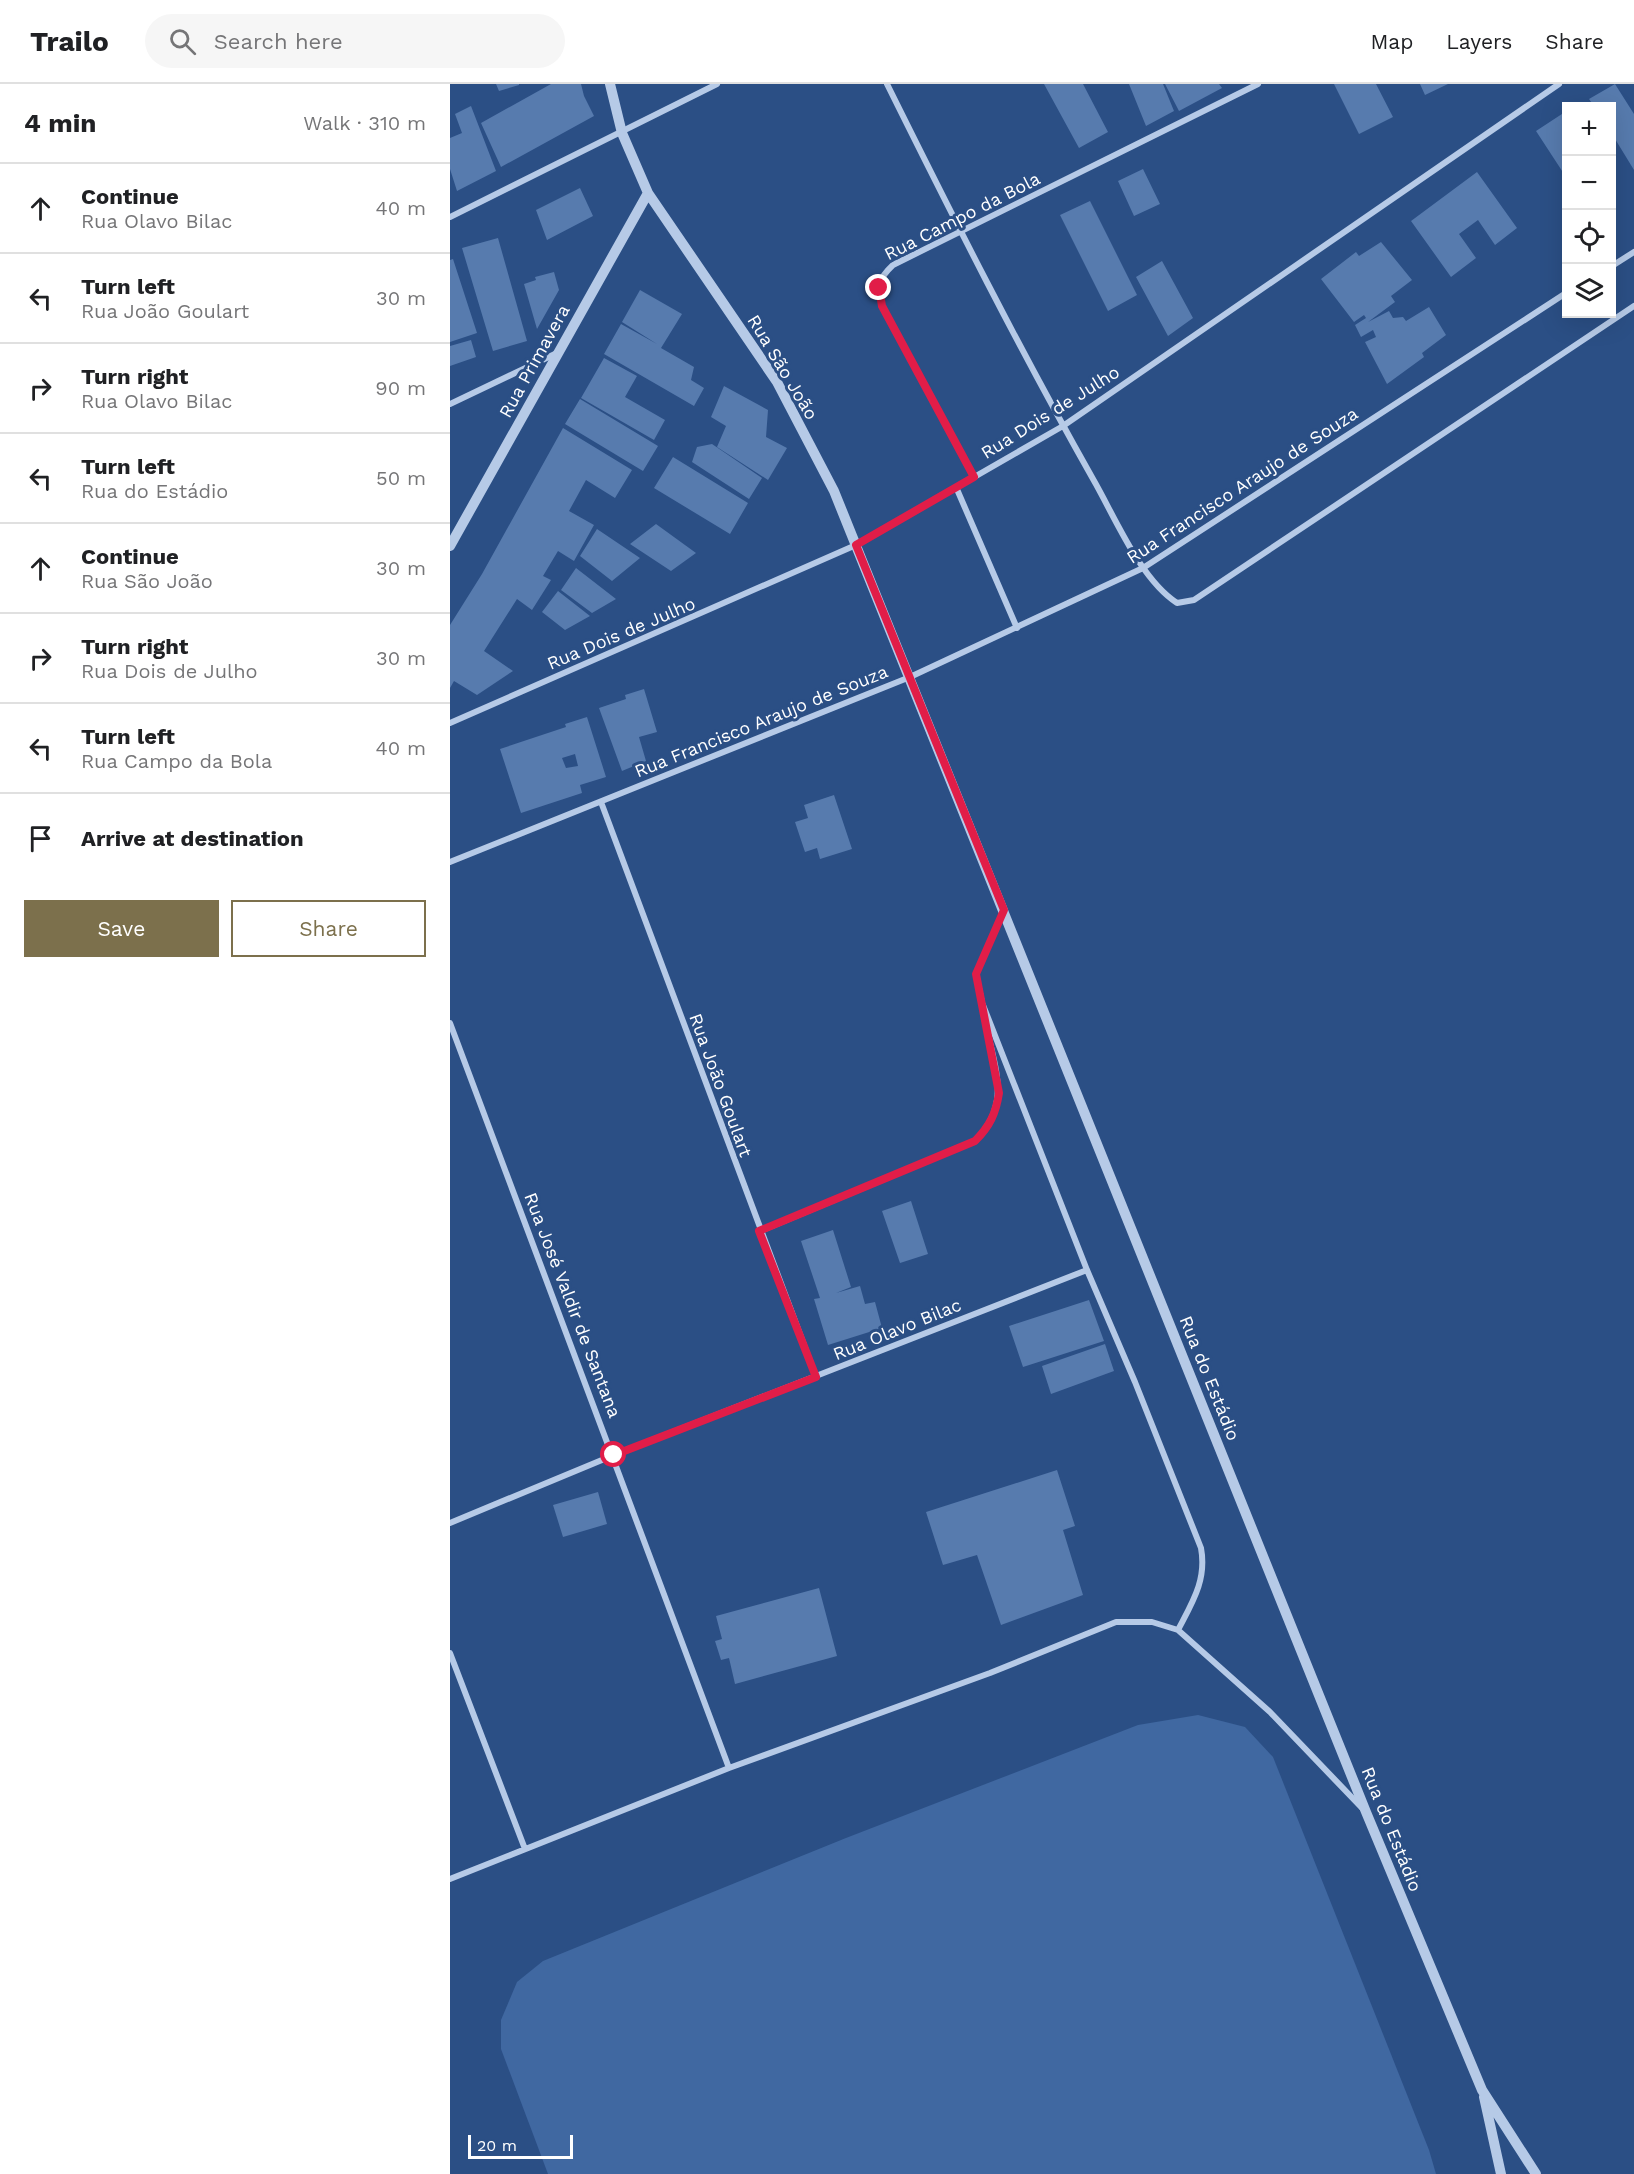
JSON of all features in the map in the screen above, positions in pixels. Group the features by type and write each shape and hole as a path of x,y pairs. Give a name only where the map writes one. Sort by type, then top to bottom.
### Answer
{"street":[{"name":"Rua São João","path":"610,84 622,133 648,193 777,382 834,491 910,677"},
{"path":"450,217 717,84"},
{"path":"887,84 960,232 1063,426 1143,568 1177,603 1194,600 1634,306"},
{"name":"Rua Campo da Bola","path":"974,477 882,306 879,288 881,276 893,265 1258,84"},
{"name":"Rua Dois de Julho","path":"450,723 856,545 1063,426 1559,84"},
{"name":"Rua Primavera","path":"450,546 648,193"},
{"path":"1614,264 1634,252"},
{"name":"Rua Francisco Araujo de Souza","path":"450,862 910,677 1143,568 1562,296"},
{"path":"450,404 557,353"},
{"path":"956,487 1017,627"},
{"name":"Rua do Estádio","path":"910,677 1366,1812 1482,2090"},
{"name":"Rua João Goulart","path":"601,802 759,1231 816,1377"},
{"path":"759,1231 975,1141 988,1128 997,1110 999,1093 976,974 1004,910"},
{"path":"982,1005 1201,1548 1204,1565 1202,1580 1178,1630"},
{"name":"Rua José Valdir de Santana","path":"450,1023 614,1455 729,1768"},
{"name":"Rua Olavo Bilac","path":"450,1523 614,1455 1087,1270"},
{"path":"450,1879 729,1768 990,1673 1116,1622 1152,1622 1178,1630 1270,1712 1366,1812"},
{"path":"450,1653 525,1849"},
{"path":"1482,2090 1501,2174"},
{"path":"1482,2090 1536,2174"}],"shaded area":[{"path":"1198,1715 1245,1727 1273,1757 1429,2150 1436,2174 548,2174 501,2049 501,2020 517,1982 543,1961 846,1838 1138,1725"}],"building":[{"path":"496,84 519,84 519,85 499,91"},
{"path":"551,84 581,84 594,116 501,167 481,123"},
{"path":"1044,84 1083,84 1108,132 1079,148"},
{"path":"1129,84 1163,84 1174,111 1146,126"},
{"path":"1165,84 1219,84 1222,88 1179,111"},
{"path":"1334,84 1376,84 1393,117 1359,134"},
{"path":"1420,84 1448,84 1425,95"},
{"path":"1615,84 1634,114 1634,170 1616,141 1616,102 1591,102 1589,99"},
{"path":"471,106 496,171 457,191 450,169 450,138 462,133 455,114"},
{"path":"1562,114 1562,171 1536,131"},
{"path":"1143,169 1160,204 1134,216 1118,181"},
{"path":"1477,172 1517,228 1495,245 1478,220 1459,234 1476,258 1451,277 1411,221"},
{"path":"580,188 593,216 547,240 536,210"},
{"path":"1090,201 1137,295 1108,311 1060,215"},
{"path":"498,238 527,341 493,351 462,248"},
{"path":"1381,242 1412,280 1391,296 1395,302 1368,322 1389,311 1393,318 1403,317 1406,321 1429,307 1446,335 1422,353 1424,357 1387,384 1365,342 1376,337 1373,330 1361,337 1355,325 1366,318 1364,315 1354,322 1321,279 1356,252 1359,256"},
{"path":"453,259 477,333 450,342 450,260"},
{"path":"1162,261 1193,318 1168,336 1136,277"},
{"path":"554,272 559,290 537,329 524,284 536,280 535,277"},
{"path":"640,290 682,314 661,348 694,367 691,380 704,388 694,406 604,354 621,324 657,344 622,322"},
{"path":"471,340 476,357 450,366 450,346"},
{"path":"604,358 637,376 625,397 665,420 654,440 581,398"},
{"path":"724,386 768,410 766,437 787,448 768,480 717,447 726,426 711,417"},
{"path":"580,399 658,446 643,471 565,424"},
{"path":"563,428 632,470 615,498 586,480 569,511 594,525 574,561 558,551 543,576 551,580 532,610 517,599 484,651 513,671 477,695 454,681 450,688 450,625 482,574"},
{"path":"712,444 762,478 749,499 692,462 697,447"},
{"path":"673,457 748,503 730,534 654,488"},
{"path":"656,524 696,553 671,571 630,544"},
{"path":"597,529 640,558 612,581 580,556"},
{"path":"576,568 616,599 592,613 561,590"},
{"path":"558,591 590,616 565,630 542,612"},
{"path":"644,689 657,732 639,737 646,761 622,771 599,708 626,699 625,695"},
{"path":"587,717 606,777 580,785 582,793 521,813 500,749 566,727 565,724","holes":["575,754 578,766 566,768 562,758"]},
{"path":"834,795 852,849 820,859 817,848 805,852 795,822 808,818 804,805"},
{"path":"911,1201 928,1254 900,1263 882,1211"},
{"path":"833,1230 851,1287 836,1293 860,1286 865,1304 875,1302 882,1328 828,1345 814,1299 820,1298 801,1241"},
{"path":"1089,1300 1104,1341 1023,1367 1009,1326"},
{"path":"1105,1344 1114,1371 1051,1394 1042,1366"},
{"path":"1057,1470 1075,1526 1063,1530 1083,1595 1001,1625 977,1555 943,1565 926,1512"},
{"path":"598,1492 607,1524 563,1537 553,1505"},
{"path":"819,1588 837,1656 735,1684 729,1658 721,1660 715,1641 722,1639 716,1616"}],"route":[{"path":"614,1455 816,1377 759,1231 975,1141 988,1128 997,1110 999,1093 976,974 1004,910 856,545 974,477 882,306 879,288"}]}
